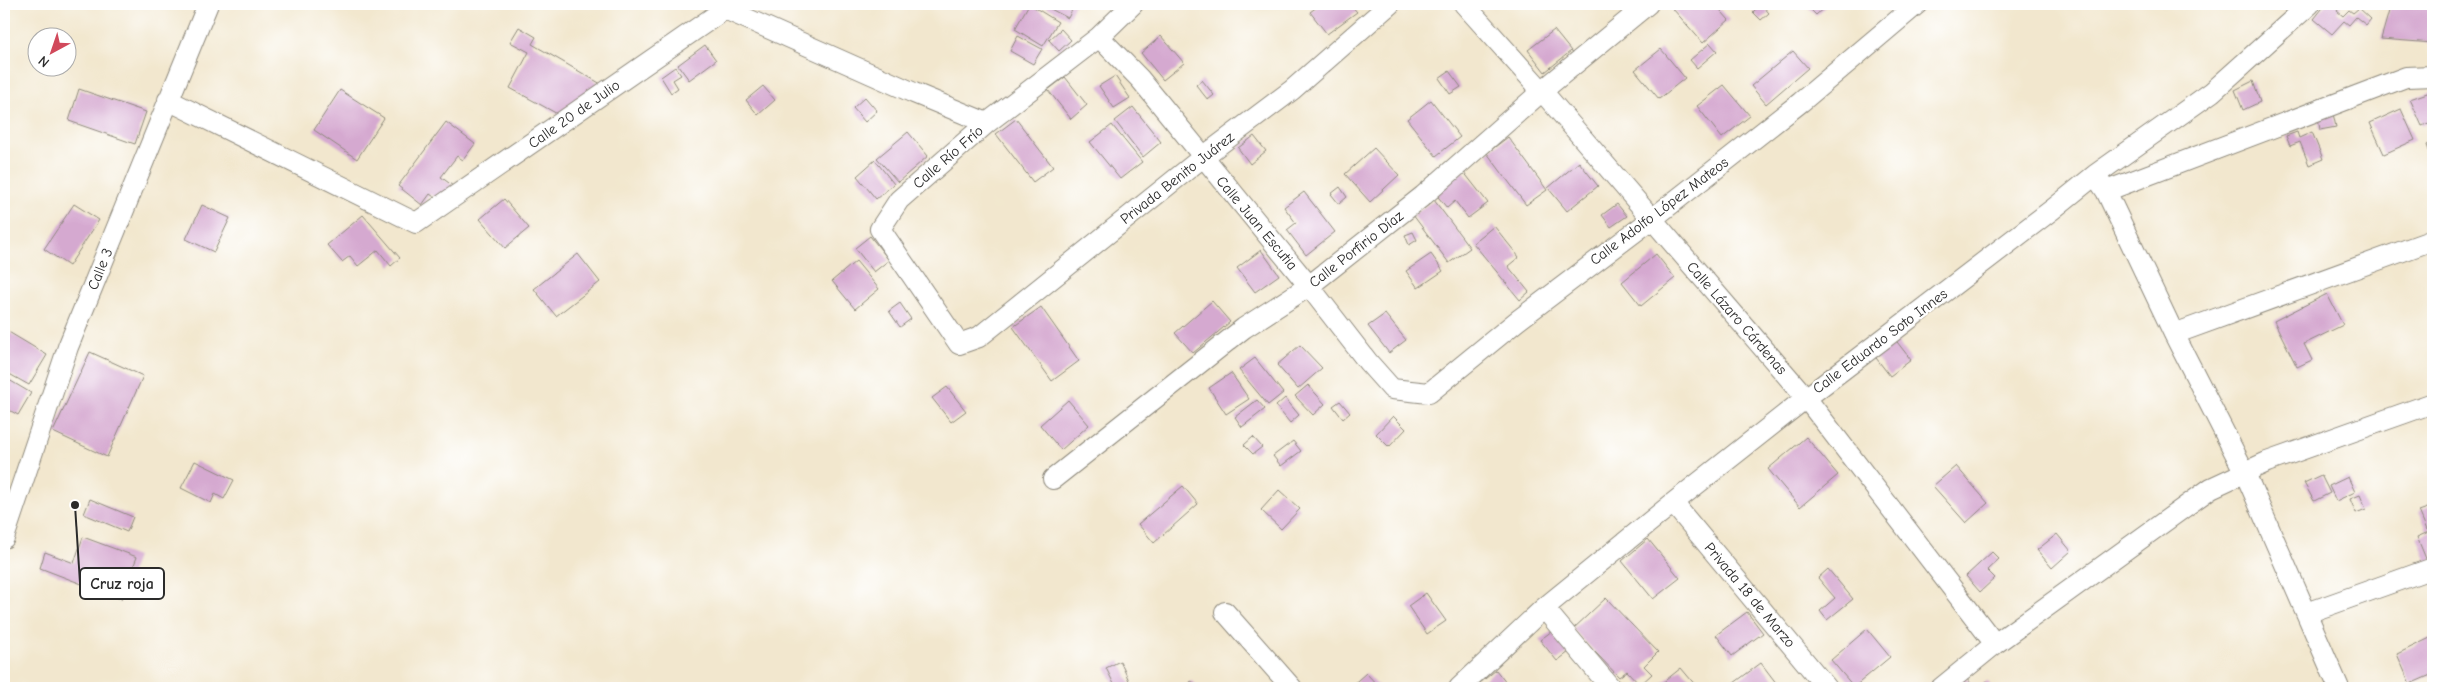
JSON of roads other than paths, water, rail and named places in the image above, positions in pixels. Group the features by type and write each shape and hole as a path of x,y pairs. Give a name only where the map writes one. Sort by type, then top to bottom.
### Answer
{"street":[{"name":"Calle 3","path":"4,538 68,347 208,4"},
{"name":"Calle Río Frío","path":"959,344 880,229 899,200 987,122 1099,37 1133,4"},
{"name":"Privada Benito Juárez","path":"959,344 979,336 1203,157 1292,90 1390,4"},
{"name":"Calle Lázaro Cárdenas","path":"1464,4 1542,91 1806,398 1995,644"},
{"name":"Calle Porfirio Díaz","path":"1053,479 1244,328 1309,286 1423,196 1542,91 1648,4"},
{"name":"Calle Adolfo López Mateos","path":"1392,389 1429,394 1517,321 1609,249 1652,219 1801,102 1917,4"},
{"name":"Calle Eduardo Soto Innes","path":"1458,688 1544,608 1673,502 2053,210 2101,183 2212,92 2310,4"},
{"name":"Calle 20 de Julio","path":"168,100 416,224 725,9 914,93 987,122"},
{"name":"Calle Juan Escutia","path":"1099,37 1140,79 1309,286 1368,362 1392,389"},
{"path":"2339,688 2245,474 2174,334 2101,183 2406,77 2433,76"},
{"path":"2174,334 2433,240"},
{"path":"1941,688 1995,644 2211,488 2245,474 2267,462 2433,403"},
{"name":"Privada 18 de Marzo","path":"1673,502 1828,688"},
{"path":"2307,613 2433,568"},
{"path":"1544,608 1611,688"},
{"path":"1225,612 1292,688"}],"place":[{"name":"Cruz roja","path":"75,505"}]}
